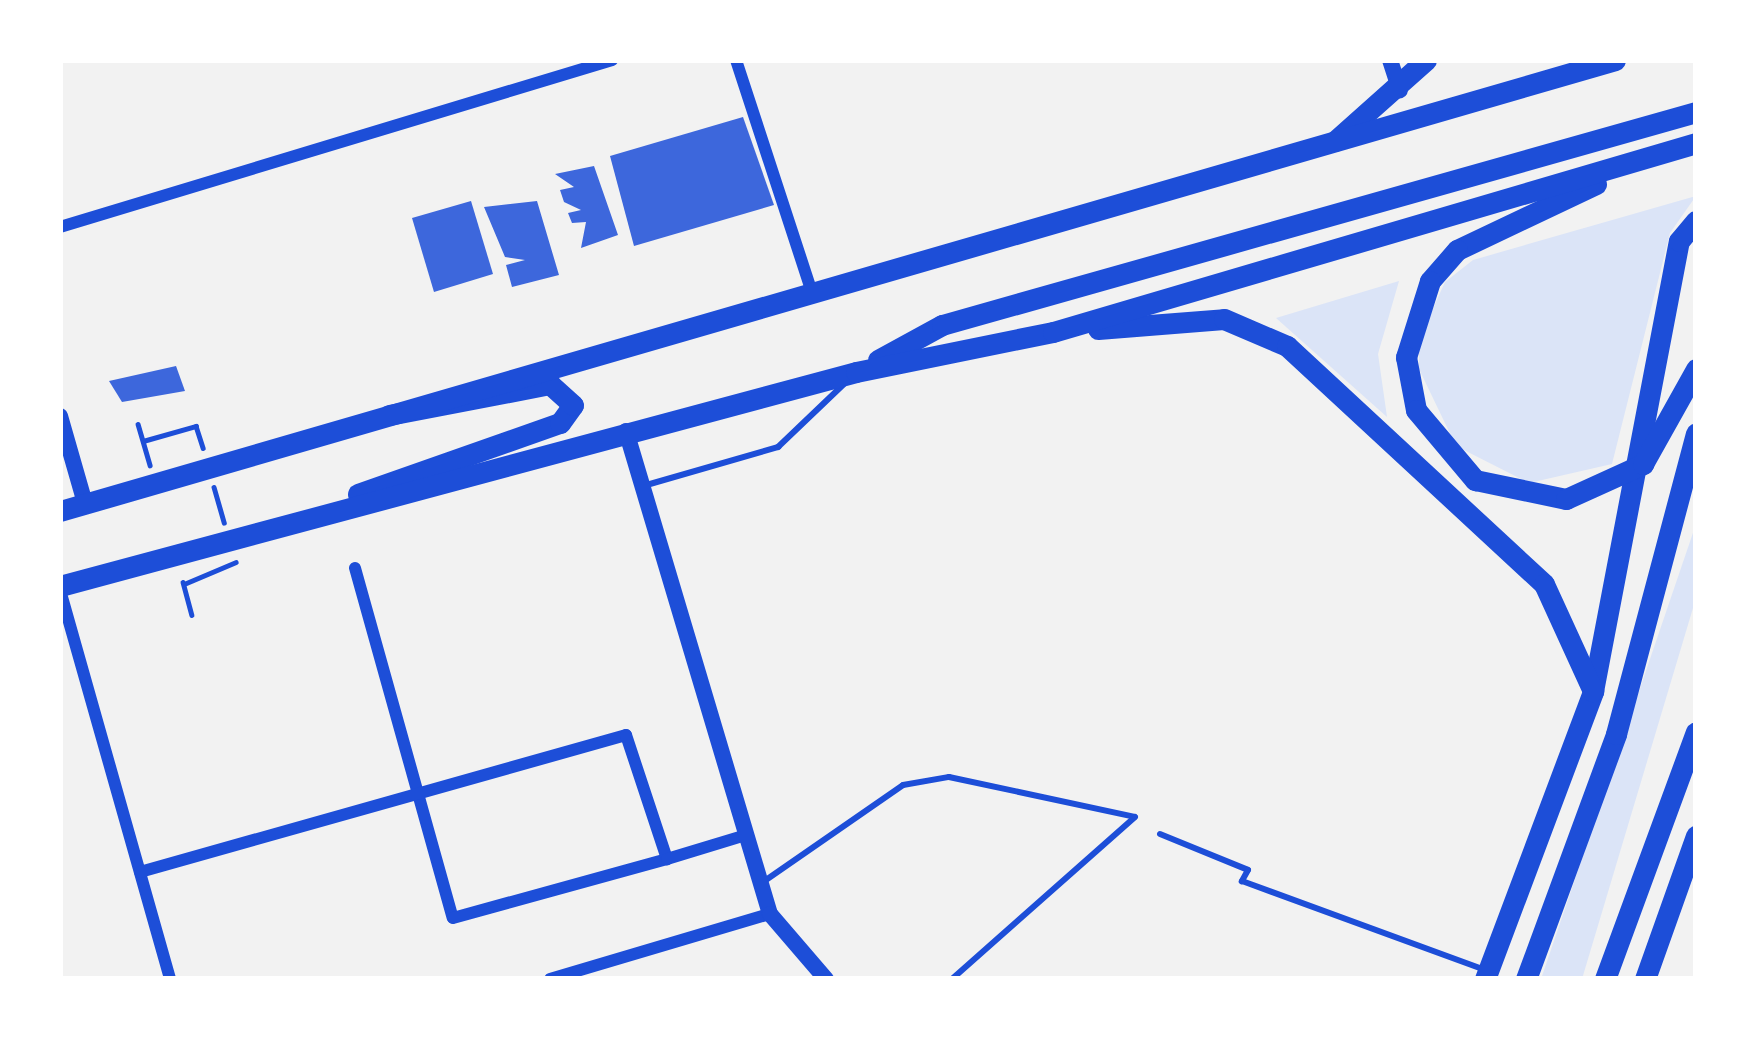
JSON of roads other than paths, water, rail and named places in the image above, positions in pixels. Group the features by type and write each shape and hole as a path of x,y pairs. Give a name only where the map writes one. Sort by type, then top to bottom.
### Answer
{"main road":[{"path":"1320,152 1400,90 1426,60"},
{"path":"60,511 371,414 1320,152 1615,60"},
{"path":"856,372 942,325 1696,112"},
{"path":"1053,332 1696,143"},
{"path":"1673,149 1494,230 1430,281 1406,357 1416,410 1474,480 1522,498 1606,488 1672,427 1696,369"},
{"path":"1487,975 1593,691 1679,241 1696,221"},
{"path":"60,588 856,372 1053,332 1192,316 1287,346 1544,584 1593,691"},
{"path":"317,515 409,469 560,423 573,405 550,384 420,417 371,414"},
{"path":"1526,979 1616,734 1696,433"},
{"path":"1605,979 1693,743"},
{"path":"1645,979 1696,836"}],"street":[{"path":"60,226 612,60"},
{"path":"736,60 812,293"},
{"path":"1390,60 1400,90"},
{"path":"60,416 85,503"},
{"path":"626,431 770,914 826,979"},
{"path":"355,568 453,918 746,836"},
{"path":"60,588 170,979"},
{"path":"140,872 626,736 667,859"},
{"path":"550,979 770,914"}],"lane":[{"path":"643,486 778,446 856,372"},
{"path":"760,884 904,785 949,777 1135,817 952,979"},
{"path":"1160,834 1248,869 1242,881 1487,975"}]}
